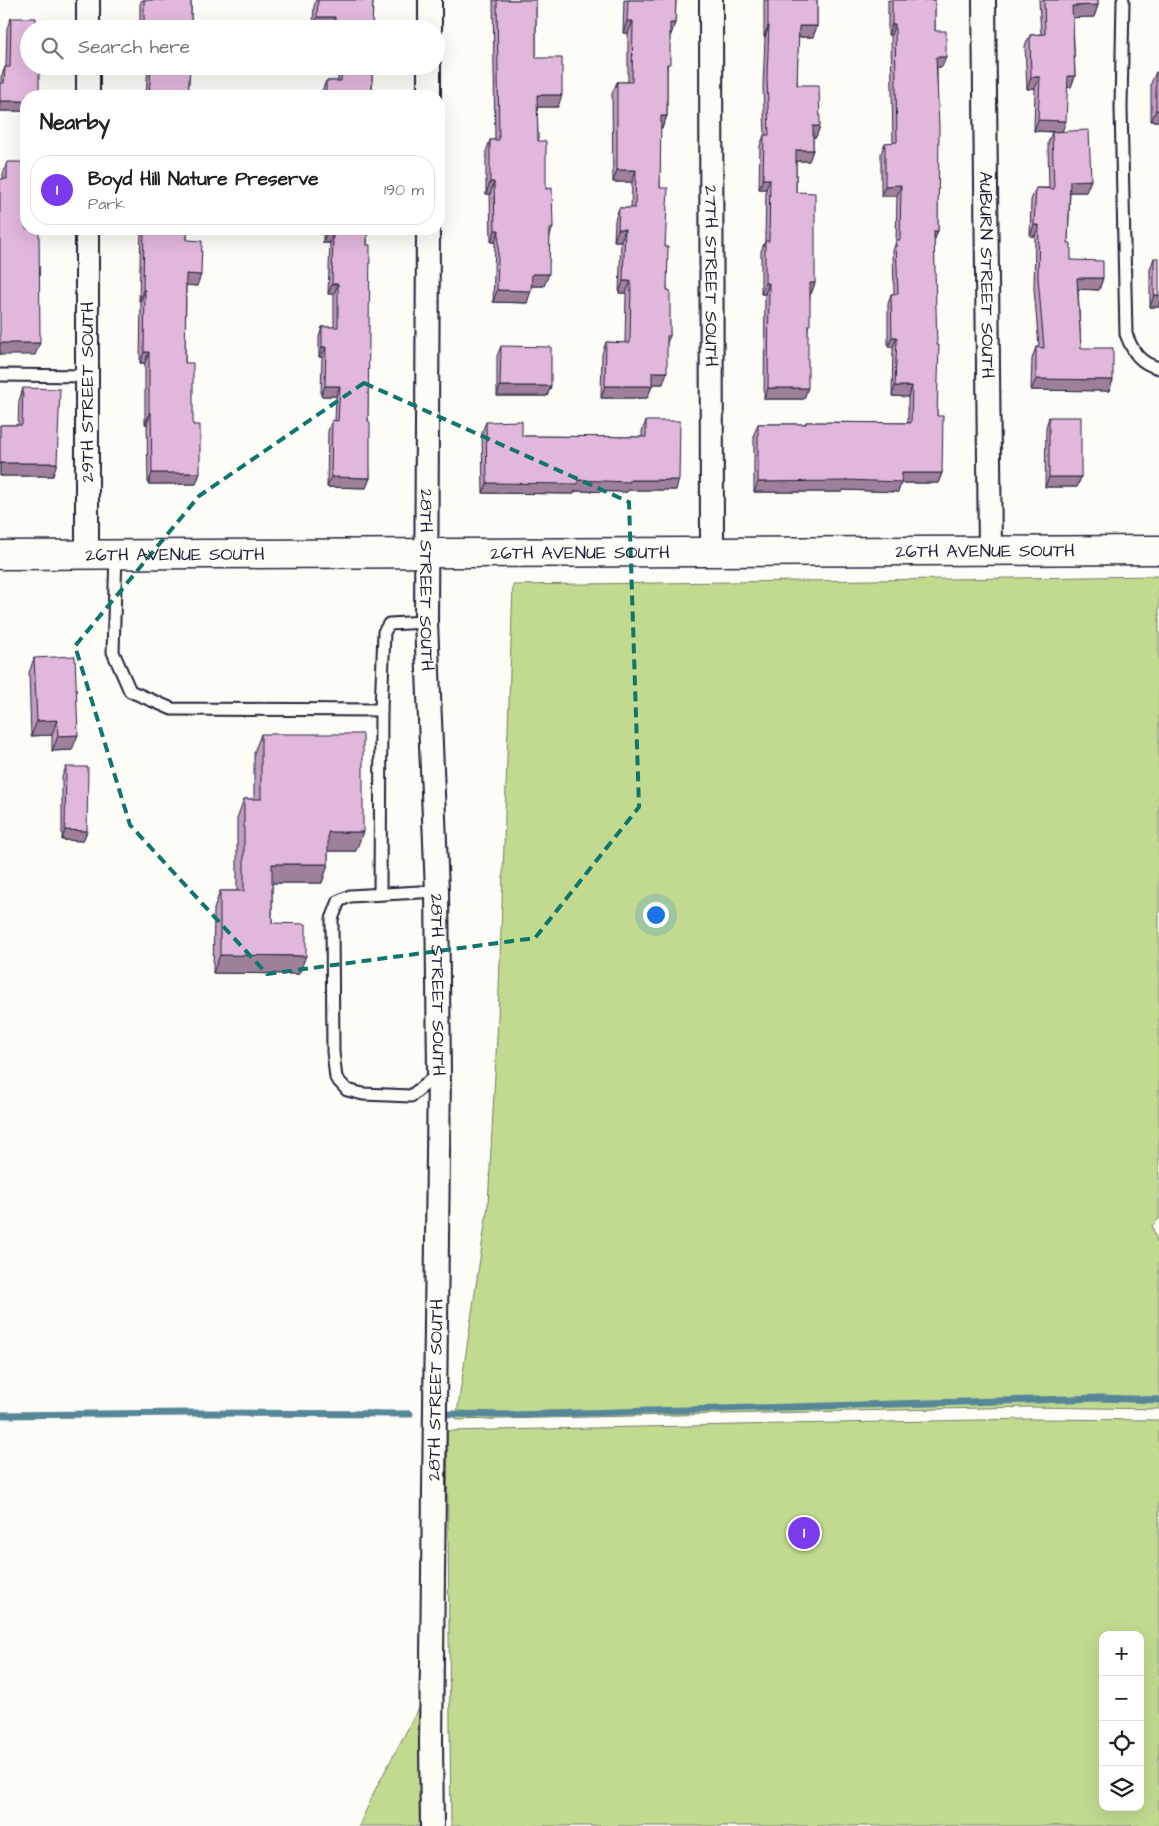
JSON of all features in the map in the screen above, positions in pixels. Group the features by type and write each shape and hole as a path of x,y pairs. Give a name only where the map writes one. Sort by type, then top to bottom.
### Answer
{"street":[{"path":"88,0 88,20"},
{"path":"430,0 430,20"},
{"name":"27TH STREET SOUTH","path":"711,0 712,552"},
{"name":"AUBURN STREET SOUTH","path":"984,0 990,551"},
{"path":"88,75 88,90"},
{"path":"429,90 430,75"},
{"name":"29TH STREET SOUTH","path":"87,235 87,555"},
{"name":"28TH STREET SOUTH","path":"428,235 425,553 437,892 439,1072 431,1742 432,1826"},
{"name":"26TH AVENUE SOUTH","path":"0,555 1159,550"}],"lane":[{"path":"1123,0 1121,107 1126,334 1133,352 1148,365 1159,368"},
{"path":"0,375 87,376"},
{"path":"116,554 113,652 130,692 172,709 381,710"},
{"path":"380,894 381,710 384,632 389,624 426,622"},
{"path":"437,892 350,896 339,901 332,919 333,1052 336,1078 347,1090 363,1094 411,1096 439,1072"}],"highlighted area":[{"path":"364,383 629,502 639,807 535,938 267,974 130,825 75,646 199,496"}],"green space":[{"path":"1159,576 1159,1219 1152,1226 1159,1248 1159,1409 1029,1407 456,1420 488,1205 498,1018 513,585"},
{"path":"1029,1419 1159,1420 1159,1826 451,1826 447,1431"},
{"path":"419,1708 420,1826 359,1826 377,1786"}],"building":[{"path":"144,0 191,0 191,20 144,20"},
{"path":"318,0 373,0 372,20 335,20 335,17 317,17"},
{"path":"497,0 536,0 536,58 562,58 562,95 537,95 538,141 546,141 546,189 552,188 553,228 550,228 549,274 532,274 531,291 497,290 499,230 495,230 494,182 490,182 490,140 499,140"},
{"path":"628,0 676,0 675,23 670,23 670,64 667,64 667,116 661,116 660,188 668,188 665,247 668,247 667,290 670,290 670,336 667,336 667,372 652,372 652,386 605,386 606,342 630,343 631,281 623,281 625,229 618,229 619,208 635,208 636,170 617,170 617,82 632,82 633,21 627,21"},
{"path":"768,0 817,0 817,26 799,26 797,85 819,85 820,126 813,126 813,150 796,150 796,192 815,193 815,283 810,283 808,388 768,388 769,283 765,283 765,241 769,241 770,179 763,179 764,135 769,135 767,76"},
{"path":"892,0 935,0 935,31 946,31 946,57 936,57 939,126 938,231 934,231 937,345 939,345 937,416 943,416 942,473 902,473 901,482 846,480 758,482 758,424 806,424 806,422 911,423 912,386 895,386 897,337 892,337 891,294 898,294 896,240 900,240 901,185 885,186 885,143 897,142 895,24 892,24"},
{"path":"1044,0 1098,0 1098,5 1072,6 1075,76 1068,76 1066,121 1038,120 1040,77 1031,77 1030,35 1045,34"},
{"path":"11,18 36,18 36,20 20,20 20,75 39,75 39,90 20,90 20,101 0,101 0,83 4,83 5,67 10,67"},
{"path":"1156,72 1159,72 1159,110 1156,110"},
{"path":"150,75 189,75 188,90 149,90"},
{"path":"341,75 372,75 372,90 326,90 326,81 341,81"},
{"path":"1089,130 1091,180 1070,181 1068,243 1071,243 1071,260 1103,261 1103,278 1077,278 1081,348 1113,348 1113,380 1036,379 1036,347 1044,348 1038,277 1039,225 1034,225 1036,188 1054,189 1052,132"},
{"path":"7,162 20,162 20,235 39,235 40,343 0,343 0,179 7,179"},
{"path":"144,235 187,235 187,240 202,241 201,275 186,274 185,363 193,363 193,425 200,425 200,473 152,473 151,413 149,413 149,352 144,352 145,290 143,290"},
{"path":"333,235 367,235 367,245 370,245 368,421 370,422 370,478 331,477 332,420 338,421 340,386 325,386 326,347 322,347 322,327 338,327 338,284 332,284"},
{"path":"1154,258 1159,258 1159,295 1154,295"},
{"path":"501,346 551,347 551,386 500,386"},
{"path":"23,388 60,389 57,463 0,463 0,425 22,425"},
{"path":"1049,417 1081,417 1081,477 1049,477"},
{"path":"522,421 522,436 646,437 646,421 680,421 679,480 630,480 630,482 578,480 578,484 487,483 486,422"},
{"path":"75,656 78,735 58,736 57,720 37,721 34,658"},
{"path":"261,734 363,734 363,832 328,832 328,864 272,864 272,923 306,924 306,956 220,955 220,891 244,891 244,799 261,799"},
{"path":"66,767 88,767 87,831 65,830"}],"waterway":[{"path":"448,1414 512,1415 1101,1398 1159,1400"},
{"path":"0,1415 189,1413 410,1414"}],"place":[{"name":"Boyd Hill Nature Preserve","path":"804,1533"}]}
